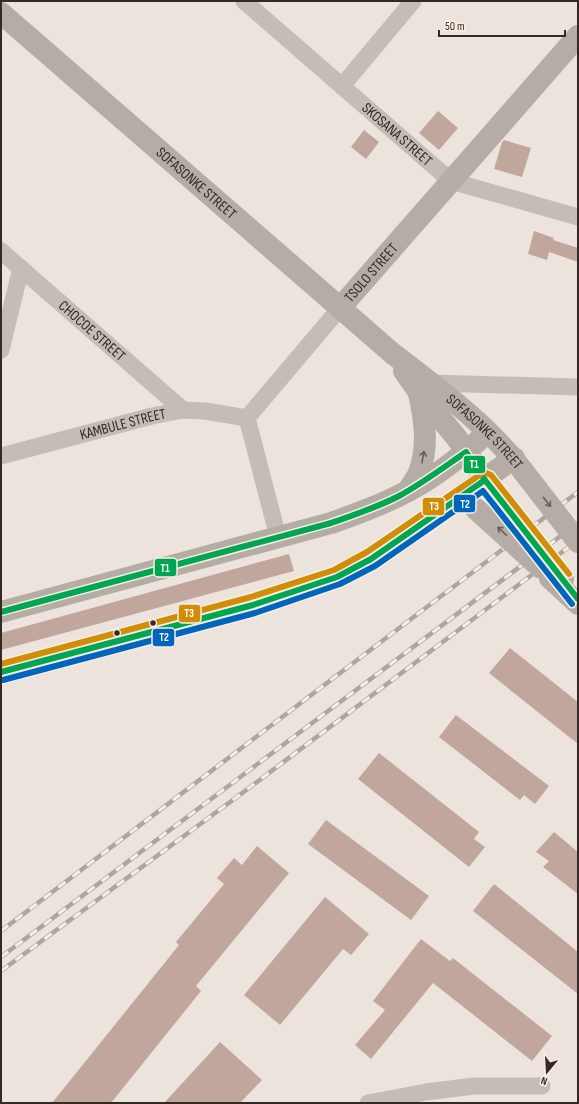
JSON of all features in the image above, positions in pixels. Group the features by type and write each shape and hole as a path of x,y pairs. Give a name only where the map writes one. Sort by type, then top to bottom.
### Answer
{"main road":[{"name":"SOFASONKE STREET","path":"1,13 392,353 424,387 490,486 557,578 578,599"},
{"name":"TSOLO STREET","path":"340,308 578,36"},
{"name":"SOFASONKE STREET","path":"424,387 488,432 519,465 578,542"},
{"path":"407,492 417,476 422,462 425,432 424,387"},
{"path":"1,612 331,523 352,516 407,492 466,452 488,432"},
{"path":"1,672 253,605 337,577 467,504 519,465"},
{"path":"467,504 557,578 578,604"}],"street":[{"name":"SKOSANA STREET","path":"244,1 451,181 578,217"},
{"path":"342,86 413,1"},
{"name":"CHOCOE STREET","path":"1,251 184,410"},
{"path":"1,350 21,268"},
{"name":"TSOLO STREET","path":"248,418 340,308"},
{"path":"424,387 455,384 578,387"},
{"name":"KAMBULE STREET","path":"1,456 152,416 184,410 205,411 248,418"},
{"path":"248,418 278,537"},
{"path":"368,1103 426,1092 474,1086 542,1086"}],"building":[{"path":"438,111 458,128 439,150 419,133"},
{"path":"364,130 379,142 366,159 351,147"},
{"path":"504,140 531,148 522,177 494,169 502,142"},
{"path":"534,231 554,238 553,240 578,248 578,262 549,252 547,260 528,254"},
{"path":"289,554 294,571 1,650 1,633"},
{"path":"510,648 578,702 578,744 489,673"},
{"path":"456,715 549,786 535,804 524,795 520,800 439,737"},
{"path":"379,753 479,832 474,839 485,847 469,867 358,779"},
{"path":"326,820 429,896 411,920 308,844"},
{"path":"554,832 578,852 578,894 543,867 549,861 536,852"},
{"path":"257,846 289,873 196,986 201,991 111,1103 52,1103 179,945 176,942 224,884 217,878 234,858 242,865"},
{"path":"494,884 578,952 578,994 473,911"},
{"path":"325,897 369,934 351,955 343,949 280,1025 244,995"},
{"path":"421,939 450,961 453,958 552,1036 532,1061 433,983 371,1059 355,1045 385,1010 373,1001"},
{"path":"220,1042 262,1080 240,1103 164,1103"}],"railway":[{"path":"1,931 578,492"},
{"path":"1,957 578,523"},
{"path":"1,971 245,791 578,540"}],"transit line":[{"name":"T1","path":"1,612 331,523 399,496 466,452 485,480 578,599"},
{"name":"T3","path":"1,664 251,597 334,570 367,552 484,472 491,475 569,574"},
{"name":"T1","path":"1,672 253,605 337,577 371,559 482,482"},
{"name":"T2","path":"3,680 255,613 340,584 375,566 483,491 572,604"}]}
